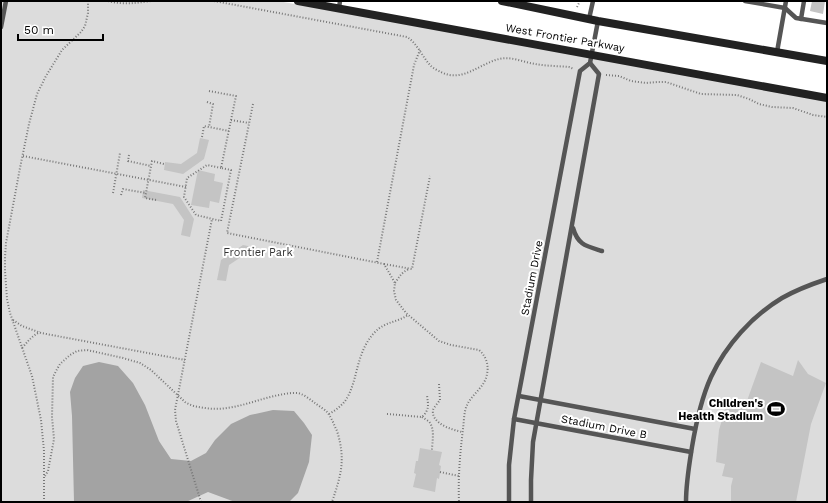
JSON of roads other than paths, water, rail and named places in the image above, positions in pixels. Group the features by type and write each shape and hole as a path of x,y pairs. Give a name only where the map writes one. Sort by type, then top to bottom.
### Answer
{"street":[{"name":"West Frontier Parkway","path":"298,1 340,5 591,59 827,98"},
{"name":"West Frontier Parkway","path":"502,1 598,21 827,61"}],"lane":[{"path":"1,27 6,1"},
{"path":"589,19 593,1"},
{"path":"745,1 784,8 796,18 827,23"},
{"path":"777,52 786,1"},
{"path":"801,19 804,1"},
{"path":"531,502 533,442 600,74 591,59 598,21"},
{"name":"Stadium Drive","path":"509,502 508,465 514,419 580,71 591,59"},
{"path":"572,226 575,235 582,244 602,251"},
{"path":"686,502 688,472 695,429 703,399 718,363 738,335 751,322 780,299 795,291 827,279"},
{"name":"Stadium Drive B","path":"519,396 695,429"},
{"name":"Stadium Drive B","path":"514,419 691,452"}],"place":[{"name":"Children's Health Stadium","path":"776,409"}],"park label":[{"name":"Frontier Park","path":"258,252"}]}
